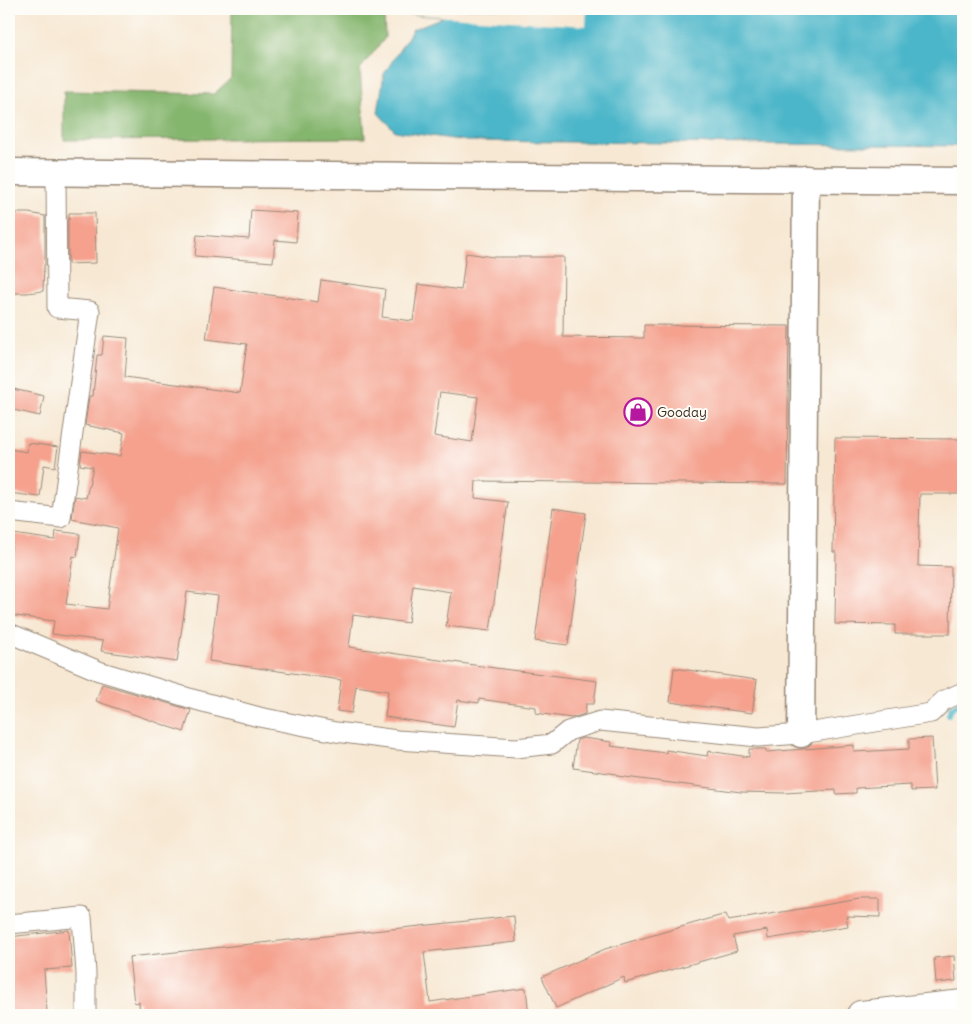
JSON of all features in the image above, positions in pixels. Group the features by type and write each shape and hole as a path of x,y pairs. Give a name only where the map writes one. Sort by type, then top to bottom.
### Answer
{"main road":[{"path":"861,1015 899,1013 963,1004"}],"street":[{"path":"9,172 963,181"},
{"path":"9,512 61,518 90,311 57,308 56,172"},
{"path":"800,734 806,180"},
{"path":"9,633 99,671 259,717 336,732 397,740 516,748 552,744 568,731 600,720 758,737 800,734 931,713 943,701 963,692"},
{"path":"9,924 82,917 86,973 86,1015"}],"green space":[{"path":"232,9 384,9 385,38 360,69 365,138 64,140 64,91 214,94 231,78"}],"water":[{"path":"404,9 963,9 963,146 467,141 395,131 378,113 384,74 413,29 443,17 404,14"}],"pier":[{"path":"404,9 587,9 586,26 404,14"}],"building":[{"path":"251,210 298,213 296,242 275,240 273,262 195,256 197,235 249,239"},
{"path":"9,213 29,213 45,216 43,291 9,293"},
{"path":"69,213 95,213 96,263 68,264"},
{"path":"466,253 494,257 564,257 563,337 644,338 644,325 789,326 787,484 476,481 475,498 508,502 490,631 446,626 451,592 413,586 408,623 353,615 349,647 597,681 594,704 586,704 585,714 571,718 536,713 536,707 479,699 479,703 458,700 454,727 385,717 388,691 356,686 352,713 337,711 341,680 209,661 218,596 187,592 177,662 101,651 103,641 52,634 54,621 9,615 9,563 13,534 55,540 56,531 80,534 77,557 73,556 66,604 107,609 118,528 72,519 75,496 86,498 93,467 80,465 82,451 120,456 124,433 85,425 89,396 93,396 97,355 102,355 104,336 128,338 125,377 240,393 247,344 206,339 214,287 318,302 321,280 385,289 382,317 413,321 418,284 461,290","holes":["440,392 478,397 472,442 434,436"]},
{"path":"13,389 44,396 40,416 9,409"},
{"path":"835,438 963,439 963,494 920,494 918,566 951,567 950,634 895,634 895,625 835,624 836,552 833,552"},
{"path":"28,443 58,447 55,467 44,465 40,497 9,493 9,449 27,452"},
{"path":"553,508 586,513 568,645 535,641"},
{"path":"674,668 757,680 752,713 670,702"},
{"path":"102,684 191,710 184,732 96,701"},
{"path":"583,738 612,742 611,746 666,753 666,750 707,756 708,751 749,757 749,749 766,749 766,752 854,745 854,752 909,749 909,739 932,738 935,790 911,791 911,785 856,788 856,793 836,794 836,790 784,793 741,792 617,776 617,774 573,768 577,740"},
{"path":"860,899 880,899 880,917 846,916 848,926 768,939 767,930 733,936 737,951 625,983 624,977 556,1008 542,977 605,949 726,914 728,921"},
{"path":"514,916 516,942 424,952 430,1002 526,988 529,1015 140,1015 139,1002 134,1003 129,957"},
{"path":"69,930 72,968 44,970 47,1012 9,1015 9,937"},
{"path":"954,956 956,981 936,983 934,958"}],"waterway":[{"path":"949,714 951,708 960,703"}],"place":[{"name":"Gooday","path":"638,412"}]}
